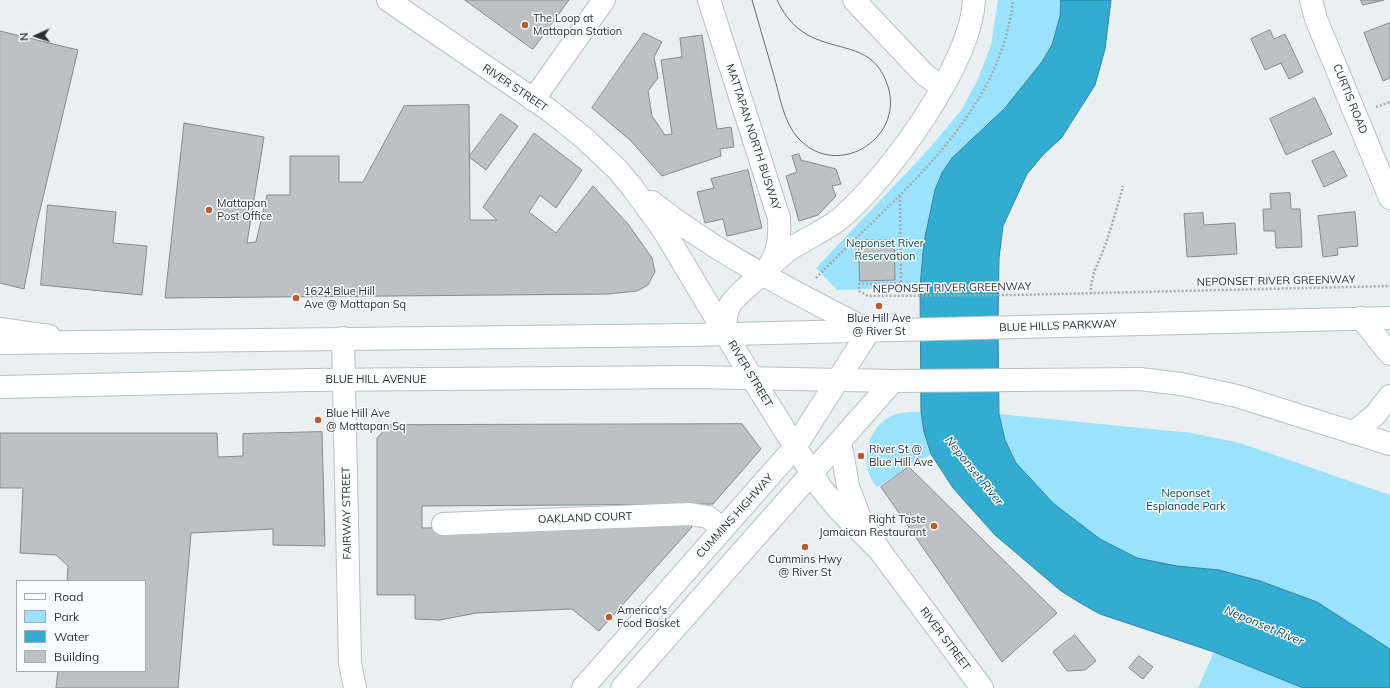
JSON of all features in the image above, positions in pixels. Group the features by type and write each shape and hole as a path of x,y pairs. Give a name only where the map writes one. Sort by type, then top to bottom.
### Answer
{"main road":[{"name":"RIVER STREET","path":"388,0 534,100 584,138 632,187 659,208 706,240 869,331"},
{"path":"534,100 604,0"},
{"name":"MATTAPAN NORTH BUSWAY","path":"709,0 779,218 780,240 774,259 763,273"},
{"path":"854,0 925,75 942,87"},
{"path":"0,343 726,334 725,322 731,304 790,249 834,224 850,209 900,152 942,87 964,45 972,20 974,0"},
{"name":"CURTIS ROAD","path":"1311,0 1316,19 1390,198"},
{"name":"RIVER STREET","path":"632,187 664,231 811,473 840,511 880,551"},
{"path":"1361,318 1390,354"},
{"name":"BLUE HILLS PARKWAY","path":"726,334 1390,318"},
{"path":"0,329 92,342"},
{"name":"CUMMINS HIGHWAY","path":"583,688 795,447 869,331"},
{"name":"FAIRWAY STREET","path":"343,338 350,663 355,688"},
{"path":"752,378 893,381 1140,379 1181,384 1243,398 1390,444"},
{"name":"BLUE HILL AVENUE","path":"0,387 344,380 752,378"},
{"path":"622,688 893,381"},
{"path":"1353,433 1375,415 1390,396"},
{"name":"RIVER STREET","path":"840,441 848,486 861,521 880,551 982,688"},
{"name":"OAKLAND COURT","path":"443,524 690,514 708,518 723,529"}],"path":[{"path":"815,279 846,247 900,196 949,139 973,106 991,72 1004,40 1013,0"},
{"path":"1375,108 1390,102"},
{"path":"1091,294 1094,268 1106,244 1123,186"},
{"name":"NEPONSET RIVER GREENWAY","path":"900,196 901,283 859,284 859,292 868,296 901,297 1091,294 1390,286"}],"green space":[{"name":"Neponset River Reservation","path":"998,0 1061,0 1060,16 1052,45 1022,89 987,126 935,190 920,287 837,290 816,268 928,150 962,109 978,79 991,45"},
{"path":"921,412 924,432 931,454 877,487 871,479 867,458 871,437 876,428 884,420 893,415"},
{"name":"Neponset Esplanade Park","path":"999,414 1192,433 1240,443 1390,495 1390,649 1369,636 1177,566 1137,558 1100,539 1054,504 1016,463 1005,440"},
{"path":"1214,652 1303,688 1198,688"}],"water":[{"name":"Neponset River","path":"1061,0 1111,0 1105,49 1095,85 1062,137 1042,156 1027,174 1003,226 999,258 998,324 999,414 1005,440 1016,463 1054,504 1100,539 1137,558 1177,566 1219,570 1260,581 1317,602 1390,649 1390,688 1303,688 1214,652 1100,614 1061,591 995,535 953,488 931,454 924,432 921,412 920,287 924,242 935,190 942,173 952,158 1005,108 1041,63 1052,45 1060,16"}],"building":[{"name":"The Loop at Mattapan Station","path":"465,0 569,0 533,49"},
{"path":"1361,0 1384,0 1363,5"},
{"path":"1390,23 1390,78 1383,81 1364,33"},
{"path":"1270,30 1274,39 1285,34 1303,72 1289,79 1281,63 1265,70 1251,39"},
{"path":"0,31 78,50 36,227 24,289 0,283"},
{"path":"644,33 662,42 654,57 658,78 648,91 652,116 665,135 672,134 661,60 682,57 680,38 702,35 717,129 731,127 734,147 720,149 721,156 662,176 630,140 592,108"},
{"path":"1315,98 1332,134 1286,155 1270,119"},
{"path":"469,105 470,220 497,220 483,207 534,133 582,170 556,208 540,195 529,212 556,233 593,186 628,224 652,258 655,272 648,285 637,291 608,294 165,298 184,123 264,137 247,243 256,242 267,195 290,195 290,156 339,156 339,182 363,182 404,106"},
{"path":"501,114 518,126 486,170 469,157"},
{"path":"1334,151 1347,176 1324,187 1312,161"},
{"path":"799,154 801,160 836,169 841,184 832,186 836,196 818,215 799,221 786,176 797,172 792,156"},
{"path":"748,170 762,228 727,236 723,219 705,223 697,192 714,188 711,179"},
{"path":"1290,193 1291,209 1300,209 1302,247 1276,248 1275,231 1264,231 1263,209 1271,209 1270,194"},
{"path":"48,205 116,212 113,243 147,246 142,295 41,285"},
{"path":"1355,212 1358,246 1337,248 1338,255 1323,257 1318,216"},
{"path":"1203,213 1204,225 1235,223 1237,254 1187,257 1184,214"},
{"path":"859,240 894,240 895,280 860,281"},
{"path":"742,424 761,449 713,504 422,506 422,528 674,525 688,522 692,527 599,631 572,609 476,613 440,620 415,619 415,595 377,595 377,438 389,425"},
{"path":"322,432 325,546 273,545 273,529 191,533 178,688 56,688 58,672 146,672 146,580 67,580 68,566 56,555 20,553 23,488 0,488 0,433 217,433 218,457 243,456 243,434"},
{"path":"909,467 1057,613 1002,662 881,487"},
{"path":"1075,635 1096,661 1085,670 1067,671 1053,652"},
{"path":"1139,656 1153,667 1143,679 1129,668"}],"tram line":[{"path":"752,0 785,116 798,138 814,150 832,155 849,154 866,147 879,135 888,119 890,101 886,81 880,70 873,61 865,55 814,38 802,32 788,18 777,0"}],"place":[{"name":"The Loop at Mattapan Station","path":"525,25"},
{"name":"Mattapan Post Office","path":"209,210"},
{"name":"1624 Blue Hill Ave @ Mattapan Sq","path":"296,298"},
{"name":"Blue Hill Ave @ River St","path":"879,306"},
{"name":"Blue Hill Ave @ Mattapan Sq","path":"318,420"},
{"name":"River St @ Blue Hill Ave","path":"861,456"},
{"name":"Right Taste Jamaican Restaurant","path":"934,526"},
{"name":"Cummins Hwy @ River St","path":"805,547"},
{"name":"America's Food Basket","path":"609,617"}]}
